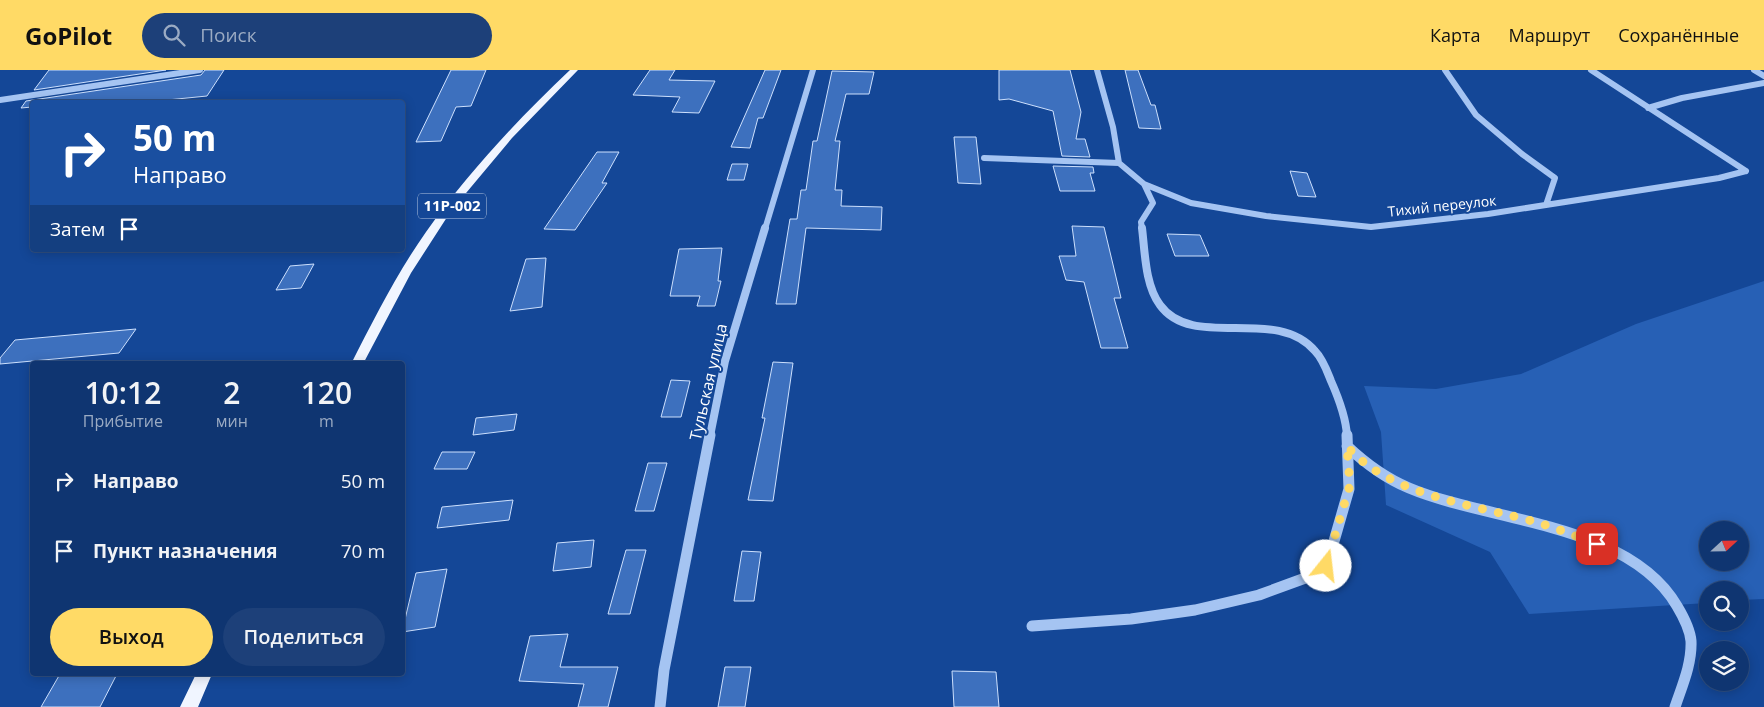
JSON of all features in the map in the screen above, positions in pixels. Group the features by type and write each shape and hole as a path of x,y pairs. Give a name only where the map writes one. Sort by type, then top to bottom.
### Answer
{"main road":[{"name":"11Р-002","path":"359,361 413,260 472,178 536,106 574,70"},
{"path":"189,707 203,676"}],"street":[{"path":"0,100 200,70"},
{"name":"Тульская улица","path":"660,707 664,670 725,361 813,70"},
{"path":"984,158 1119,163 1113,127 1097,70"},
{"path":"1445,70 1476,115 1522,154 1556,178 1546,205"},
{"path":"1591,70 1648,108 1682,98 1764,83"},
{"path":"1754,70 1764,76"},
{"name":"Тихий переулок","path":"1119,163 1144,184 1191,203 1266,216 1371,227 1488,214 1746,171 1648,108"},
{"path":"1032,626 1154,618 1221,607 1265,594 1314,575 1326,566 1350,485 1346,424 1322,360 1314,348 1291,333 1269,327 1206,327 1178,321 1168,316 1159,306 1152,290 1141,222 1153,202 1144,184"},
{"path":"1347,446 1359,460 1389,479 1442,498 1540,524 1589,541 1633,560 1659,579 1676,601 1685,620 1691,640 1689,664 1676,707"}],"shaded area":[{"path":"1764,281 1764,599 1749,600 1749,581 1699,581 1699,603 1529,614 1490,552 1386,505 1381,432 1364,386 1436,389 1521,374 1636,324"}],"building":[{"path":"49,70 166,70 34,90"},
{"path":"205,70 224,70 207,96 167,100 33,100 201,75"},
{"path":"451,70 486,70 471,106 456,107 441,141 416,142"},
{"path":"650,70 675,70 669,80 715,81 699,113 672,112 680,97 633,95"},
{"path":"765,70 781,70 763,118 758,118 750,148 731,147"},
{"path":"999,70 1070,70 1081,112 1076,139 1085,139 1090,157 1062,156 1053,111 1009,99 999,100"},
{"path":"1125,70 1138,70 1151,105 1155,105 1161,129 1139,128"},
{"path":"832,71 874,72 869,94 846,94 835,141 840,141 835,190 842,190 841,206 882,207 881,230 806,228 796,304 776,304 790,219 797,219 801,190 806,190 813,141 817,141"},
{"path":"30,100 30,107 21,108 26,101"},
{"path":"954,137 976,137 981,184 958,183"},
{"path":"597,152 619,152 602,183 607,183 575,230 544,229"},
{"path":"732,164 748,164 744,180 727,180"},
{"path":"1053,166 1093,167 1094,173 1090,173 1095,191 1060,191"},
{"path":"1290,171 1307,173 1316,197 1298,196"},
{"path":"1072,226 1104,227 1121,298 1114,298 1128,348 1101,348 1084,282 1066,280 1059,256 1076,256"},
{"path":"1167,234 1200,235 1209,256 1175,256"},
{"path":"722,248 718,281 721,281 715,306 697,306 700,296 670,296 679,249"},
{"path":"546,258 542,307 510,311 526,259"},
{"path":"314,264 301,288 276,290 290,266"},
{"path":"136,329 119,353 0,364 0,358 15,340"},
{"path":"773,362 793,363 773,501 748,500 765,418 762,418"},
{"path":"671,380 690,381 681,417 661,417"},
{"path":"517,414 514,430 473,435 476,418"},
{"path":"442,452 475,452 467,469 434,469"},
{"path":"648,463 667,463 654,511 635,511"},
{"path":"513,500 509,520 437,528 442,507"},
{"path":"594,540 591,567 553,571 557,543"},
{"path":"626,550 646,550 630,614 608,614"},
{"path":"742,551 761,552 754,601 734,601"},
{"path":"447,569 435,627 405,632 405,619 416,573"},
{"path":"568,634 560,667 618,667 608,707 578,707 584,684 519,681 530,636"},
{"path":"725,667 751,667 745,707 718,707"},
{"path":"952,671 996,672 999,707 954,707"},
{"path":"59,676 116,676 100,707 41,707"}],"route":[{"path":"1326,566 1350,485 1347,446 1359,460 1389,479 1442,498 1540,524 1597,544"}]}
